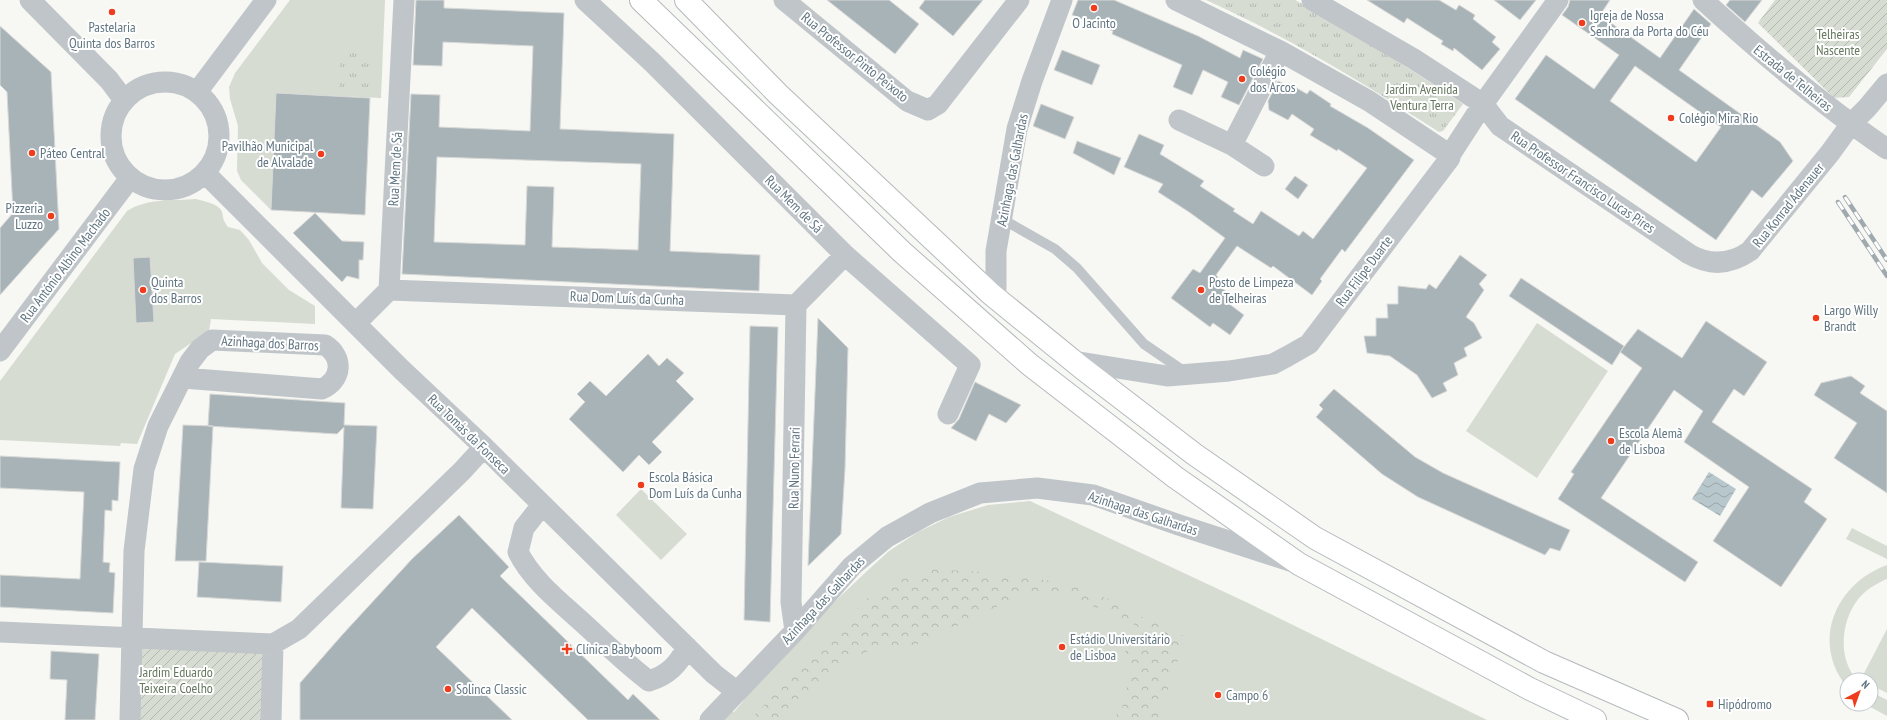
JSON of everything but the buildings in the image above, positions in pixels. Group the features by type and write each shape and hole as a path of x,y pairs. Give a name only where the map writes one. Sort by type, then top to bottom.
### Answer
{"highway":[{"path":"641,0 902,252 1029,364 1175,477 1299,564 1530,689 1595,720"},
{"path":"686,0 778,94 996,299 1073,361 1194,454 1315,538 1544,662 1677,720"}],"street":[{"path":"30,0 108,80 124,100"},
{"path":"197,92 266,0"},
{"name":"Rua Mem de Sá","path":"389,290 404,0"},
{"name":"Rua Mem de Sá","path":"585,0 652,62 845,255 970,365 948,414"},
{"name":"Rua Professor Pinto Peixoto","path":"784,0 907,101 928,110 938,104 1019,0"},
{"name":"Azinhaga das Galhardas","path":"996,299 996,251 1017,129 1032,81 1062,0"},
{"path":"1176,0 1280,51 1369,101 1450,155"},
{"name":"Rua Professor Francisco Lucas Pires","path":"1312,0 1414,59 1483,104 1500,126 1688,254"},
{"name":"Rua Filipe Duarte","path":"1073,361 1167,376 1229,371 1273,364 1309,344 1450,158 1450,155 1483,104 1558,0"},
{"name":"Estrada de Telheiras","path":"1704,0 1742,36 1850,124 1887,149"},
{"path":"1232,145 1280,51"},
{"path":"152,83 175,83 197,92 210,105 218,122 220,140 216,158 206,174 193,184 182,188 160,191 144,187 130,178 120,167 114,154 111,140 112,126 116,112 124,100 137,90 152,83"},
{"name":"Rua Konrad Adenauer","path":"1688,254 1706,262 1720,263 1734,260 1750,251 1830,153 1850,124 1867,108 1887,84"},
{"path":"1179,120 1232,145 1264,166"},
{"name":"Rua Tomás da Fonseca","path":"206,174 714,674 736,691"},
{"name":"Rua António Albino Machado","path":"0,351 130,178"},
{"path":"796,305 845,255"},
{"path":"356,323 389,290"},
{"name":"Rua Dom Luís da Cunha","path":"389,290 796,305"},
{"name":"Rua Nuno Ferrari","path":"795,631 790,602 796,305"},
{"name":"Azinhaga dos Barros","path":"130,720 134,551 144,469 158,426 190,362 200,349 212,340 325,345 334,352 339,363 337,376 333,382 322,389 183,378"},
{"path":"0,632 273,644 299,629 484,448"},
{"name":"Azinhaga das Galhardas","path":"710,720 736,691 795,631 852,566 886,538 930,513 980,493 1037,488 1093,495 1299,564"},
{"path":"542,505 524,528 518,552 525,566 547,590 632,669 649,681 661,677 674,668 687,647"},
{"path":"271,720 273,644"}],"lane":[{"path":"1002,219 1055,249 1077,268 1144,344 1189,374"}],"green space":[{"path":"290,0 385,0 381,98 276,93 271,210 241,180 237,171 238,126 230,99 229,87 235,73"},
{"name":"Jardim Avenida Ventura Terra","path":"1206,0 1295,0 1352,31 1463,104 1443,131 1439,132 1296,45"},
{"name":"Telheiras Nascente","path":"1775,0 1887,0 1887,49 1849,97 1834,98 1758,23"},
{"path":"341,49 372,51 370,92 339,91"},
{"path":"196,199 211,203 221,209 228,227 240,230 249,240 262,263 289,290 315,306 315,324 211,319 209,331 175,354 137,444 121,443 120,446 0,440 0,381 127,211 152,202"},
{"path":"1537,323 1608,371 1537,478 1466,431"},
{"path":"641,489 687,534 661,560 616,515"},
{"name":"Estádio Universitário de Lisboa","path":"1030,501 1248,603 1487,720 718,720 725,709 734,712 744,700 740,691 889,551 918,532 949,517 988,505"},
{"path":"1852,528 1887,546 1887,559 1846,539"},
{"path":"1887,565 1887,579 1872,587 1862,595 1848,617 1845,628 1844,650 1846,661 1852,672 1839,672 1839,675 1830,651 1830,633 1834,616 1842,600 1854,585 1869,574"},
{"path":"931,569 971,571 1030,577 1068,585 1103,597 1186,637 1157,720 1112,720 1122,708 1126,695 1129,665 1124,656 1127,645 1134,642 1141,634 1138,627 1108,611 1074,603 1067,596 1056,593 1055,591 1018,596 927,641 906,648 885,648 865,652 830,676 783,720 750,720 871,595 900,580"},
{"path":"1887,629 1887,693 1879,689 1879,672 1865,672"},
{"name":"Jardim Eduardo Teixeira Coelho","path":"133,637 273,644 271,720 130,720"},
{"path":"1879,696 1887,700 1887,716 1879,712"}],"water":[{"path":"1709,472 1736,489 1720,516 1692,499"}],"railway":[{"path":"1845,197 1887,260"},
{"path":"1838,202 1887,276"}],"place":[{"name":"O Jacinto","path":"1094,8"},
{"name":"Pastelaria Quinta dos Barros","path":"112,12"},
{"name":"Igreja de Nossa Senhora da Porta do Céu","path":"1582,23"},
{"name":"Colégio dos Arcos","path":"1242,79"},
{"name":"Colégio Mira Rio","path":"1671,118"},
{"name":"Páteo Central","path":"32,153"},
{"name":"Pavilhão Municipal de Alvalade","path":"321,154"},
{"name":"Pizzeria Luzzo","path":"51,216"},
{"name":"Quinta dos Barros","path":"143,290"},
{"name":"Posto de Limpeza de Telheiras","path":"1201,290"},
{"name":"Largo Willy Brandt","path":"1816,318"},
{"name":"Escola Alemã de Lisboa","path":"1611,441"},
{"name":"Escola Básica Dom Luís da Cunha","path":"641,485"},
{"name":"Estádio Universitário de Lisboa","path":"1062,647"},
{"name":"Clínica Babyboom","path":"567,649"},
{"name":"Solinca Classic","path":"448,689"},
{"name":"Campo 6","path":"1218,695"},
{"name":"Hipódromo","path":"1710,704"}]}
